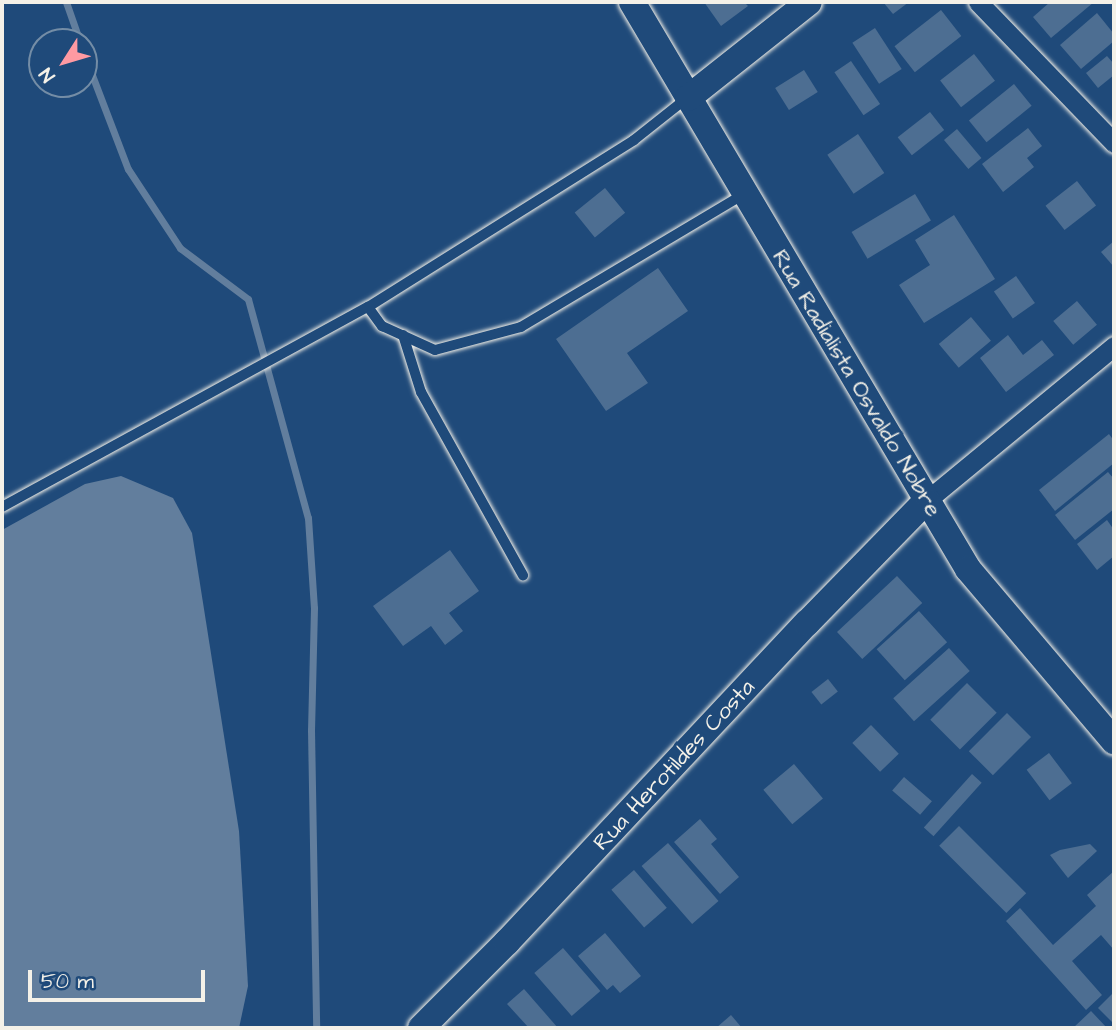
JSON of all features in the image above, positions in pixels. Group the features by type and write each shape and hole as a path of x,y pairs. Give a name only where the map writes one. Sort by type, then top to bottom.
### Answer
{"street":[{"name":"Rua Radialista Osvaldo Nobre","path":"632,2 968,569 1114,741"},
{"path":"688,97 809,2"},
{"path":"978,2 1114,143"},
{"path":"926,501 1114,346"},
{"name":"Rua Herotildes Costa","path":"421,1028 507,942 807,623 926,501"}],"lane":[{"path":"2,507 368,307 635,140 688,97"},
{"path":"368,307 382,326 435,350 521,327 745,193"},
{"path":"403,335 421,392 523,575"}],"water":[{"path":"121,476 173,498 192,533 239,831 248,986 239,1028 2,1028 2,530 85,484"}],"building":[{"path":"704,2 744,2 748,6 721,26"},
{"path":"883,2 909,2 893,14"},
{"path":"1050,2 1094,2 1051,38 1033,17"},
{"path":"941,10 961,36 915,72 895,46"},
{"path":"1097,13 1114,34 1114,41 1081,69 1060,45"},
{"path":"875,28 902,69 879,84 852,43"},
{"path":"974,54 995,81 961,107 940,80"},
{"path":"1107,56 1114,64 1114,75 1098,88 1086,73"},
{"path":"851,61 880,104 863,115 834,72"},
{"path":"804,70 818,92 789,110 775,88"},
{"path":"1014,84 1032,106 987,142 969,121"},
{"path":"930,112 944,130 912,155 898,137"},
{"path":"1028,128 1042,146 1027,158 1034,167 1003,192 982,164"},
{"path":"957,129 981,158 968,169 944,140"},
{"path":"858,134 884,173 854,194 827,155"},
{"path":"1077,181 1096,205 1065,230 1045,206"},
{"path":"605,188 625,213 595,237 575,213"},
{"path":"915,194 931,221 868,259 852,232"},
{"path":"954,215 995,279 924,323 899,285 930,265 915,240"},
{"path":"1114,241 1114,267 1101,252"},
{"path":"658,268 688,311 627,353 648,383 606,411 556,339"},
{"path":"1016,276 1035,303 1013,319 994,291"},
{"path":"1077,301 1097,325 1073,345 1053,321"},
{"path":"971,317 991,341 959,368 939,344"},
{"path":"1008,335 1023,355 1042,340 1054,355 1006,392 980,358"},
{"path":"1109,434 1114,441 1114,463 1055,511 1039,490"},
{"path":"1108,472 1114,479 1114,509 1075,540 1055,515"},
{"path":"1107,520 1114,530 1114,556 1097,570 1077,544"},
{"path":"450,550 479,591 449,613 463,631 445,645 431,626 403,646 373,606"},
{"path":"897,576 922,603 862,659 837,632"},
{"path":"919,611 947,642 905,680 877,649"},
{"path":"949,648 970,671 914,721 893,698"},
{"path":"828,679 838,692 821,705 811,692"},
{"path":"967,683 997,713 960,749 930,720"},
{"path":"1007,713 1031,737 993,775 969,751"},
{"path":"871,725 899,754 880,772 852,743"},
{"path":"1049,753 1072,783 1050,800 1027,770"},
{"path":"794,764 823,798 792,824 763,790"},
{"path":"972,774 982,783 933,836 924,828"},
{"path":"904,777 932,801 920,815 892,791"},
{"path":"700,819 717,839 711,844 739,877 720,894 674,842"},
{"path":"959,826 1026,893 1006,913 939,846"},
{"path":"668,843 719,901 692,924 642,866"},
{"path":"1090,844 1097,851 1068,878 1050,855 1060,850"},
{"path":"634,870 667,908 644,927 611,890"},
{"path":"1114,871 1114,950 1101,935 1072,961 1102,995 1086,1010 1006,921 1020,908 1053,945 1096,906 1087,895"},
{"path":"605,933 641,976 620,993 613,985 607,990 578,956"},
{"path":"563,948 600,991 572,1016 534,973"},
{"path":"524,989 558,1028 529,1028 507,1004"},
{"path":"1114,992 1114,1024 1098,1008"},
{"path":"1091,1011 1107,1028 1073,1028"},
{"path":"731,1015 742,1028 716,1028"}],"waterway":[{"path":"66,2 75,28"},
{"path":"98,91 128,169 180,248 248,299 308,518 314,608 311,730 316,1028"}]}
